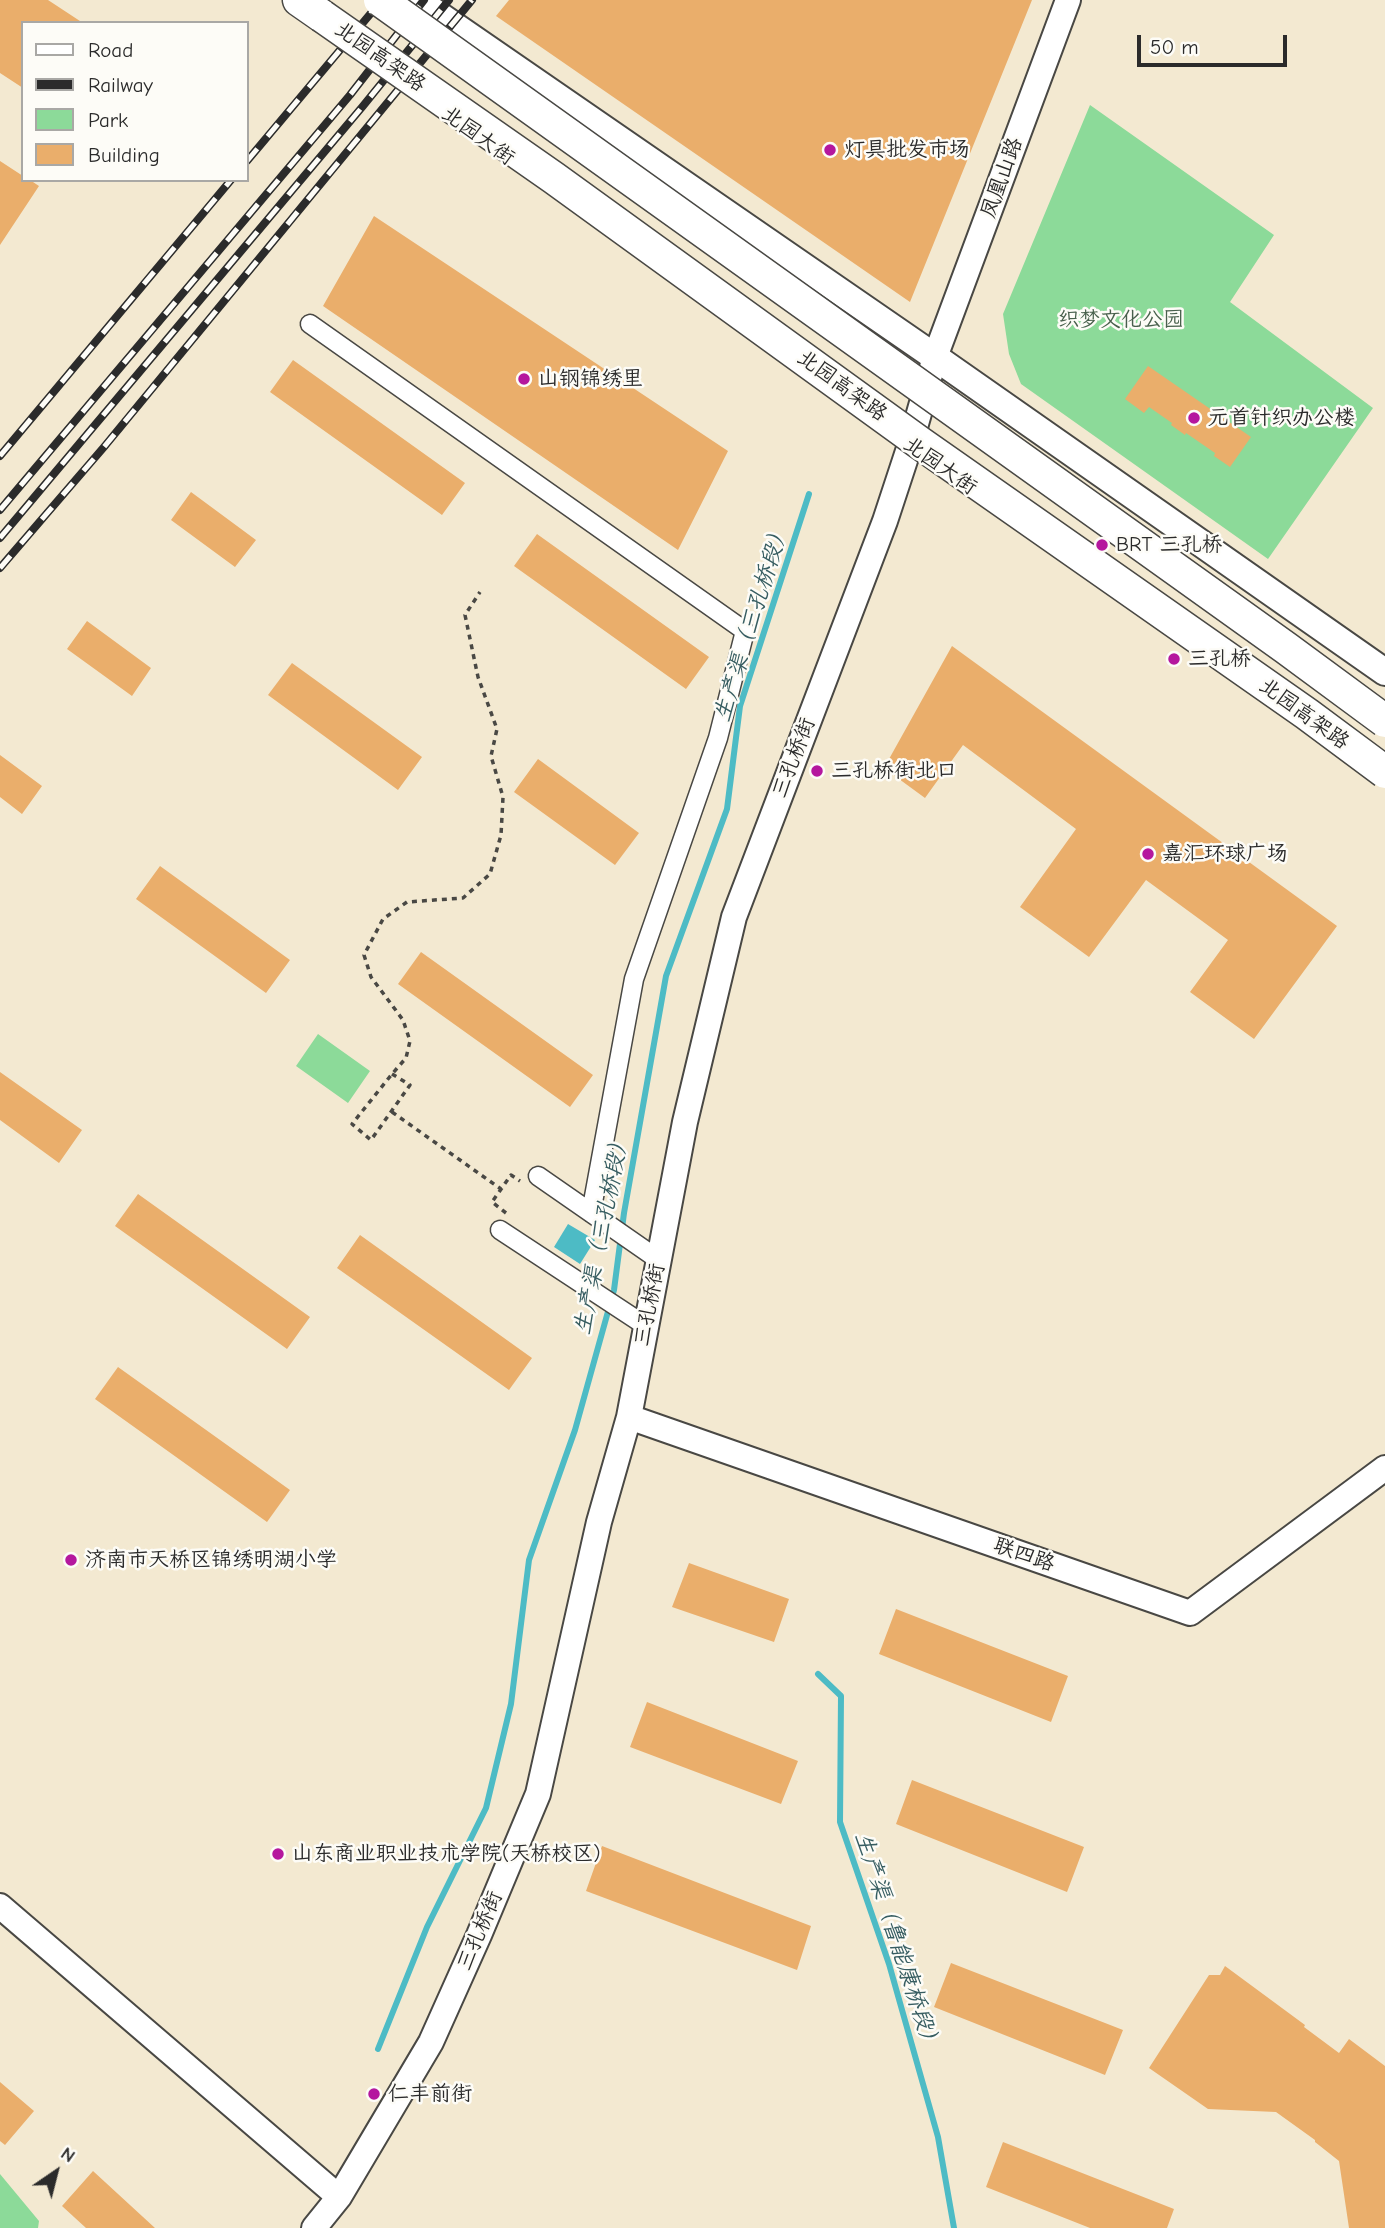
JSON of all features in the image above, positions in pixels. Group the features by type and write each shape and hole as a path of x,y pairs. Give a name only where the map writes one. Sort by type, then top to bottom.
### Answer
{"highway":[{"name":"北园高架路","path":"299,0 554,178 920,443 1307,714 1385,773"},
{"name":"北园高架路","path":"380,0 1385,721"}],"main road":[{"name":"北园大街","path":"292,0 540,182 1385,780"},
{"path":"417,0 935,357 1385,672"},
{"name":"凤凰山路","path":"935,357 1068,0"},
{"name":"三孔桥街","path":"314,2228 339,2197 431,2042 538,1794 599,1522 629,1418 685,1122 734,917 885,521 935,357"},
{"name":"联四路","path":"629,1418 1190,1613 1385,1468"},
{"path":"0,1906 339,2197"}],"street":[{"path":"310,324 745,631 718,738 634,979 592,1213"},
{"path":"538,1176 659,1260"},
{"path":"500,1230 646,1325"}],"path":[{"path":"392,1074 410,1085 371,1140 352,1124 392,1074 406,1058 410,1041 403,1020 370,977 364,955 383,919 407,902 463,898 490,874 501,835 503,797 491,756 497,729 478,677 465,615 480,592"},
{"path":"392,1112 501,1189"},
{"path":"492,1202 510,1175"}],"green space":[{"name":"织梦文化公园","path":"1090,105 1274,235 1230,302 1373,408 1268,559 1021,384 1009,354 1003,314"},
{"path":"318,1034 370,1071 348,1103 296,1066"},
{"path":"0,2174 39,2221 38,2228 0,2228"}],"water":[{"path":"568,1224 595,1240 580,1264 554,1247"}],"building":[{"path":"0,0 48,0 80,21 21,21 21,87 0,73"},
{"name":"灯具批发市场","path":"509,0 1032,0 910,302 496,16"},
{"path":"0,161 21,175 21,182 33,182 39,186 0,245"},
{"name":"山钢锦绣里","path":"374,216 728,451 678,550 323,306"},
{"path":"293,360 465,483 442,515 270,392"},
{"name":"元首针织办公楼","path":"1148,366 1251,437 1230,467 1214,456 1215,453 1186,433 1185,435 1149,407 1144,413 1125,399"},
{"path":"191,492 256,540 235,567 171,520"},
{"path":"537,534 709,657 686,689 514,566"},
{"path":"87,621 151,668 132,696 67,649"},
{"name":"嘉汇环球广场","path":"952,646 1337,926 1254,1039 1190,992 1228,940 1146,880 1089,957 1020,907 1076,829 963,745 925,798 884,768"},
{"path":"292,663 422,757 398,790 268,695"},
{"path":"0,755 42,786 22,814 0,797"},
{"path":"538,759 639,833 615,865 514,792"},
{"path":"160,866 290,960 266,993 136,899"},
{"path":"421,952 593,1075 570,1107 398,984"},
{"path":"0,1072 82,1130 59,1163 0,1120"},
{"path":"138,1194 310,1317 287,1349 115,1226"},
{"path":"360,1235 532,1358 509,1390 337,1268"},
{"path":"118,1367 290,1490 267,1522 95,1399"},
{"path":"689,1563 789,1599 774,1642 672,1607"},
{"path":"896,1609 1068,1676 1051,1722 879,1654"},
{"path":"647,1702 798,1761 781,1804 630,1747"},
{"path":"912,1780 1084,1847 1067,1892 896,1824"},
{"path":"602,1846 811,1926 797,1970 586,1891"},
{"path":"951,1963 1123,2030 1105,2075 934,2007"},
{"path":"1225,1966 1339,2053 1349,2039 1385,2066 1385,2228 1349,2228 1339,2161 1276,2112 1208,2109 1149,2068 1209,1975 1220,1975"},
{"path":"0,2082 34,2111 5,2145 0,2141"},
{"path":"1003,2142 1174,2209 1167,2228 1090,2228 986,2187"},
{"path":"93,2171 155,2228 86,2228 62,2206"}],"waterway":[{"name":"生产渠（三孔桥段）","path":"378,2049 427,1927 486,1808 511,1704 529,1560 575,1430 614,1290 624,1213 666,976 727,809 740,706 809,494"},
{"name":"生产渠（鲁能康桥段）","path":"818,1674 841,1696 840,1822 889,1964 938,2137 954,2228"}],"railway":[{"path":"248,160 382,0"},
{"path":"0,510 350,95 424,0"},
{"path":"0,538 449,0"},
{"path":"0,568 104,447 472,0"},
{"path":"0,456 229,182"}],"place":[{"name":"灯具批发市场","path":"830,150"},
{"name":"山钢锦绣里","path":"524,379"},
{"name":"元首针织办公楼","path":"1194,418"},
{"name":"BRT 三孔桥","path":"1102,545"},
{"name":"三孔桥","path":"1174,659"},
{"name":"三孔桥街北口","path":"817,771"},
{"name":"嘉汇环球广场","path":"1148,854"},
{"name":"济南市天桥区锦绣明湖小学","path":"71,1560"},
{"name":"山东商业职业技术学院(天桥校区)","path":"278,1854"},
{"name":"仁丰前街","path":"374,2094"}]}
